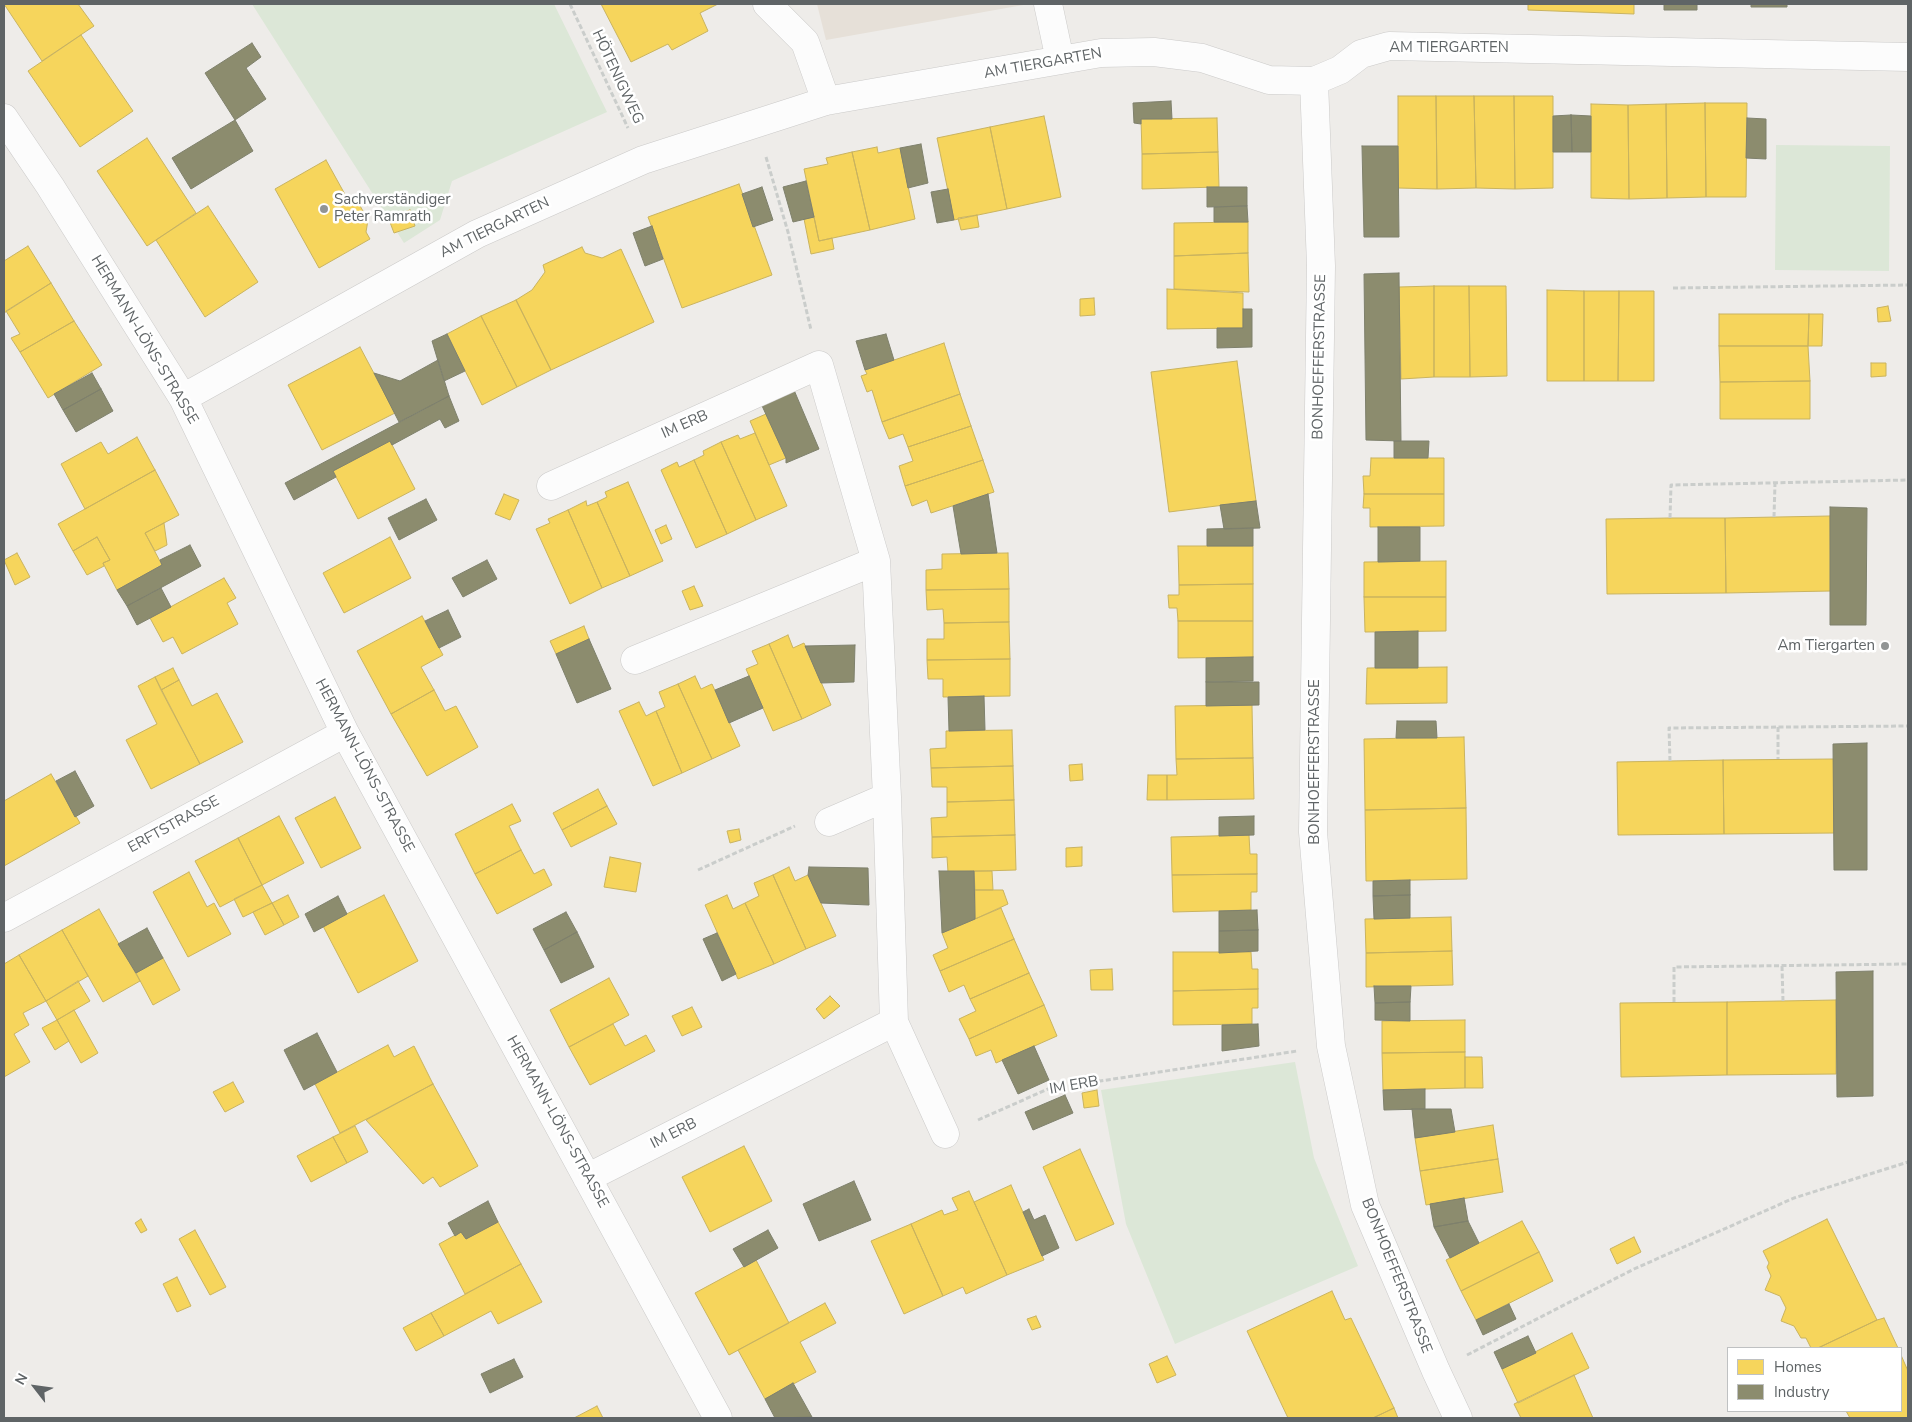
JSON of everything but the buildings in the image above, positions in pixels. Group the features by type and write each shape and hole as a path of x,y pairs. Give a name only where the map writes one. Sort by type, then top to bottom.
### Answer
{"street":[{"path":"767,4 805,42 826,102"},
{"path":"1048,4 1060,60"},
{"name":"AM TIERGARTEN","path":"183,398 477,234 643,160 826,102 1101,53 1154,52 1202,58 1269,80 1314,81 1340,70 1362,54 1388,46 1908,57"},
{"name":"BONHOEFFERSTRASSE","path":"1314,81 1321,266 1314,832 1331,1046 1365,1205 1458,1418"},
{"name":"HERMANN-LÖNS-STRASSE","path":"4,118 50,186 183,398 344,733 718,1418"},
{"path":"819,365 876,561 887,796 894,1022 945,1134"},
{"name":"IM ERB","path":"551,486 819,365"},
{"path":"635,660 876,561"},
{"name":"ERFTSTRASSE","path":"4,918 344,733"},
{"path":"829,822 887,796"},
{"name":"IM ERB","path":"588,1178 894,1022"}],"path":[{"name":"HÖTENIGWEG","path":"570,4 643,160"},
{"path":"756,123 788,232 819,365"},
{"path":"1672,288 1908,285"},
{"path":"1670,518 1671,485 1908,480"},
{"path":"1774,517 1775,483"},
{"path":"1670,761 1669,728 1908,726"},
{"path":"1778,727 1778,759"},
{"path":"698,870 810,819 829,822"},
{"path":"1674,1002 1674,967 1908,964"},
{"path":"1782,966 1783,1001"},
{"name":"IM ERB","path":"945,1134 1048,1089 1331,1046"},
{"path":"1436,1371 1634,1269 1794,1198 1908,1162"}],"shaded area":[{"path":"817,4 1029,4 826,40"}],"green space":[{"path":"252,4 554,4 607,112 452,181 440,220 404,243"},
{"path":"1776,145 1890,146 1889,271 1775,270"},
{"path":"1295,1062 1314,1158 1358,1266 1175,1344 1126,1224 1101,1090"}],"place":[{"name":"Sachverständiger Peter Ramrath","path":"324,209"},
{"name":"Am Tiergarten","path":"1885,646"}]}
